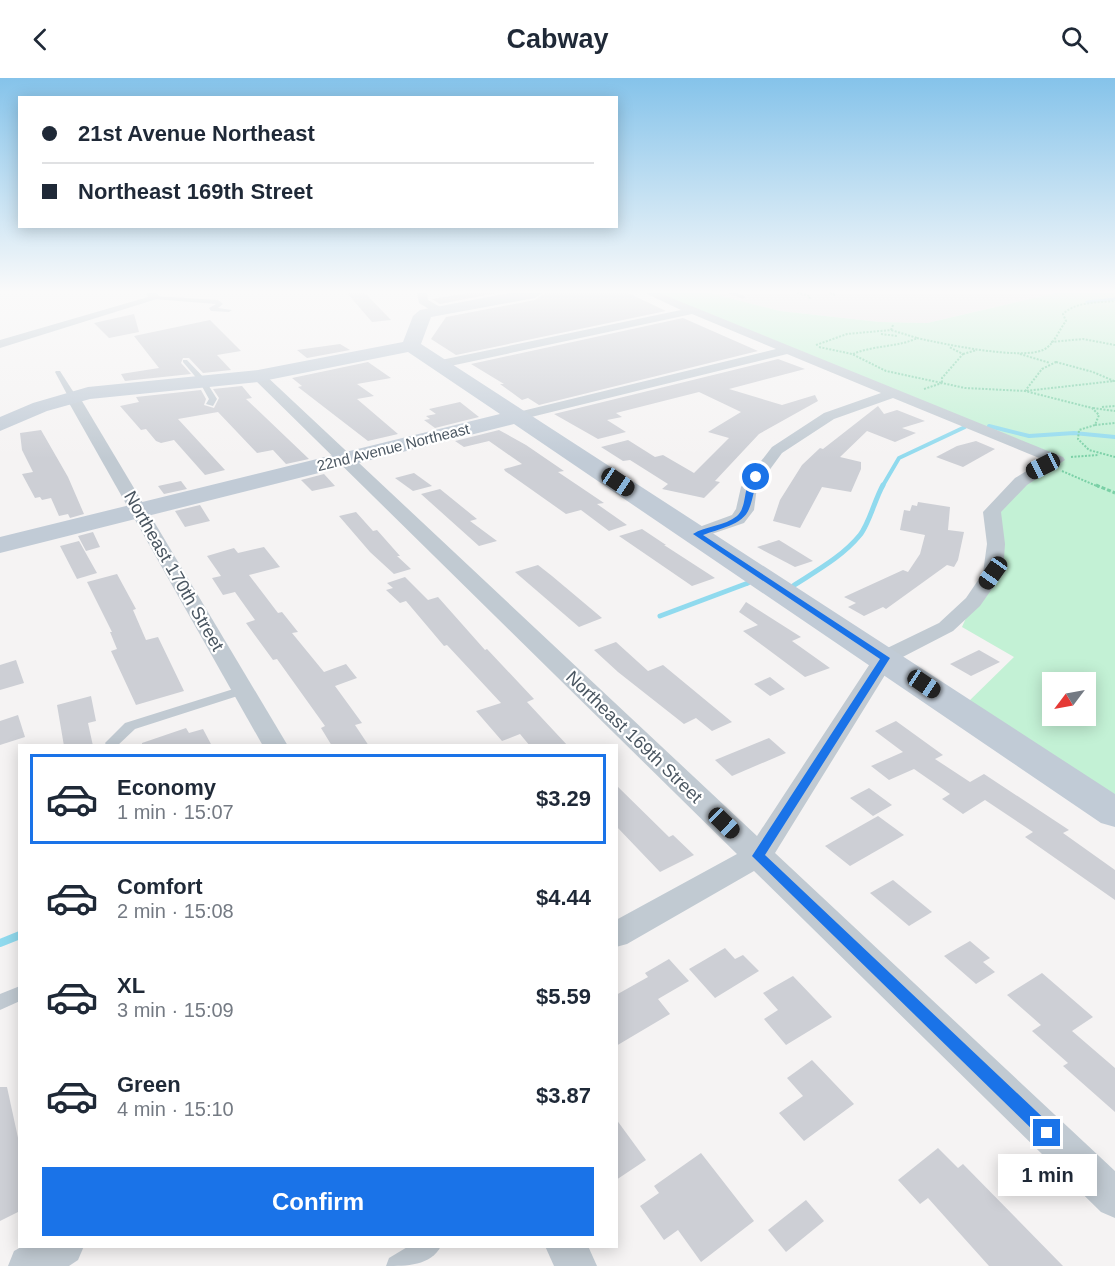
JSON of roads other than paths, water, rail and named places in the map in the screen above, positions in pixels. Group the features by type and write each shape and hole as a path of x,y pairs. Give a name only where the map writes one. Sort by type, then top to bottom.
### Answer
{"street":[{"path":"0,425 72,396 114,389 258,376 399,348"},
{"path":"415,348 885,658 1115,813"},
{"path":"441,364 515,348"},
{"path":"618,934 758,856 885,658 946,627 973,602 993,573 996,544 992,512 1013,487 1031,472 1058,460 781,348"},
{"name":"22nd Avenue Northeast","path":"0,546 519,416 790,352"},
{"name":"Northeast 169th Street","path":"258,376 1115,1198"},
{"path":"697,534 738,519 745,510 750,487 777,450 829,416 893,393"},
{"name":"Northeast 170th Street","path":"72,396 275,744"},
{"path":"29,1266 60,1248"},
{"path":"566,1248 576,1266"}],"lane":[{"path":"186,362 203,382 213,399 210,404"},
{"path":"58,372 72,396"},
{"path":"112,743 130,726 243,690"},
{"path":"0,1002 18,994"},
{"path":"397,1266 427,1248"}],"waterway":[{"path":"989,426 1029,436 1074,433 1115,437"},
{"path":"882,487 899,458 965,427"},
{"path":"793,586 837,557 853,543 866,525 882,487"},
{"path":"660,616 748,583"},
{"path":"0,943 18,936"}]}
